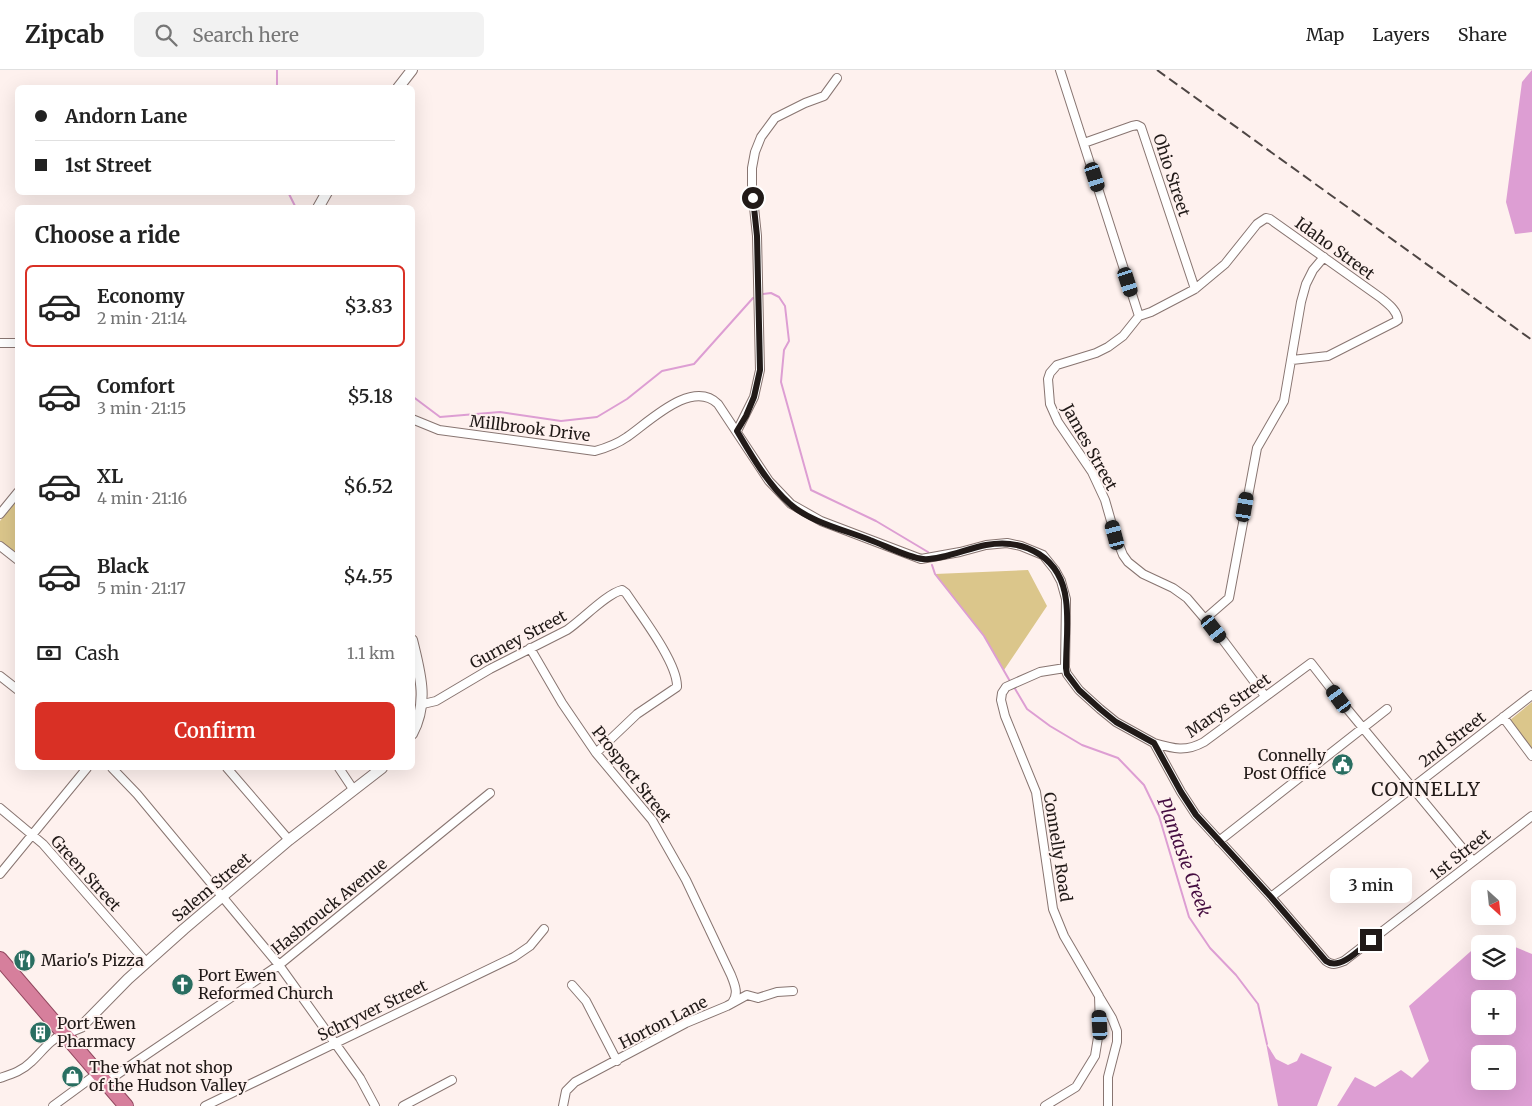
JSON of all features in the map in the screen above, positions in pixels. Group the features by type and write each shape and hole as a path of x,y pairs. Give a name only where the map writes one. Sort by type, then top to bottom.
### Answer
{"highway":[{"path":"0,959 126,1106"}],"street":[{"path":"400,85 412,70"},
{"path":"1060,70 1139,316"},
{"path":"737,431 754,397 760,370 757,236 752,188 752,168 755,152 761,137 775,118 824,96 837,78"},
{"name":"Ohio Street","path":"1084,143 1132,126 1137,125 1141,127 1195,289"},
{"name":"Idaho Street","path":"1254,228 1266,218 1270,219 1381,298 1398,315 1398,320 1395,322 1328,356 1292,360"},
{"name":"James Street","path":"1254,228 1225,264 1195,289 1151,312 1139,316 1123,336 1108,347 1096,353 1057,365 1050,373 1048,379 1050,404 1058,422 1092,472 1105,500 1119,546 1128,562 1143,574 1173,588 1187,598 1206,618 1265,696"},
{"path":"1206,618 1229,598 1257,448 1284,401 1301,302 1306,284 1313,270 1324,257"},
{"path":"0,343 15,343"},
{"name":"Millbrook Drive","path":"415,420 439,430 595,451 618,443 664,409 700,396 714,399 769,481 790,504 821,522 921,559 986,545 1006,543 1021,546 1043,555 1061,581 1066,599 1066,668"},
{"path":"0,514 15,496"},
{"path":"0,546 15,558"},
{"name":"Gurney Street","path":"423,704 436,701 490,668 566,630 578,623 611,595 622,590 626,593 663,649 675,674 677,684 675,690 637,714 596,753"},
{"name":"Prospect Street","path":"530,648 562,703 596,753 652,820 683,874 736,988 735,1000 732,1003"},
{"path":"415,652 423,685 423,704 415,729"},
{"name":"Marys Street","path":"1066,668 1067,674 1079,690 1116,722 1154,743 1168,747 1186,749 1193,748 1204,742 1311,663 1363,728"},
{"name":"Connelly Road","path":"1045,1106 1076,1087 1095,1056 1100,1025 1099,996 1064,936 1053,909 1036,792 1005,716 1001,700 1002,693 1006,688 1040,672 1066,668"},
{"path":"0,676 15,688"},
{"name":"2nd Street","path":"1271,897 1532,695"},
{"path":"1219,841 1388,709"},
{"path":"1502,717 1532,756"},
{"path":"1363,728 1473,861"},
{"path":"1154,743 1196,815 1271,897"},
{"path":"0,874 85,770"},
{"path":"114,770 137,794 279,965 360,1078 375,1106"},
{"path":"229,770 289,840"},
{"path":"340,770 353,789"},
{"name":"Salem Street","path":"64,1034 81,1027 146,962 222,896 289,840 379,770"},
{"name":"Hasbrouck Avenue","path":"53,1106 279,965 490,793"},
{"name":"Green Street","path":"0,808 32,834 58,860 146,962"},
{"name":"1st Street","path":"1271,897 1326,961 1331,965 1335,965 1344,961 1532,816"},
{"name":"Schryver Street","path":"205,1106 514,957 530,946 544,928"},
{"path":"572,985 586,1001 617,1060"},
{"name":"Horton Lane","path":"563,1106 563,1097 569,1087 686,1023 747,995 758,998 777,992 793,991"},
{"path":"1099,996 1117,1031 1117,1042 1108,1077 1108,1106"},
{"path":"0,1078 16,1073 57,1037 64,1034"},
{"path":"403,1106 452,1080"}],"shaded area":[{"path":"1532,70 1532,232 1515,234 1506,202 1522,82"},
{"path":"15,502 15,553 0,541 0,521"},
{"path":"1028,570 1047,606 1004,670 984,636 935,574"},
{"path":"1532,702 1532,750 1510,720"},
{"path":"1516,947 1532,954 1532,1106 1337,1106 1355,1077 1375,1087 1401,1070 1412,1078 1429,1061 1409,1006 1471,951 1471,980 1516,980"},
{"path":"1266,1043 1276,1059 1288,1065 1297,1061 1301,1053 1332,1067 1317,1106 1278,1106"}],"waterway":[{"name":"Plantasie Creek","path":"277,70 277,85"},
{"name":"Plantasie Creek","path":"290,195 294,205"},
{"name":"Plantasie Creek","path":"763,294 771,293 779,297 785,306 789,341 784,350 781,382 811,490 876,521 928,552"},
{"name":"Plantasie Creek","path":"415,398 440,417 500,412 561,421 597,417 627,399 662,371 694,364 753,298"},
{"name":"Plantasie Creek","path":"932,565 935,574 984,636 1011,683"},
{"name":"Plantasie Creek","path":"1014,687 1027,709 1050,726 1082,745 1118,758 1144,785 1159,816 1189,917 1210,948 1236,975 1258,1004 1267,1044"}],"railway":[{"path":"1157,70 1532,340"}],"place":[{"name":"Connelly Post Office","path":"1342,764"},
{"name":"Mario's Pizza","path":"25,960"},
{"name":"Port Ewen Reformed Church","path":"182,984"},
{"name":"Port Ewen Pharmacy","path":"41,1032"},
{"name":"The what not shop of the Hudson Valley","path":"73,1076"}],"district":[{"name":"CONNELLY","path":"1426,789"}],"route":[{"path":"753,198 757,236 761,356 754,397 737,431 769,481 790,504 801,512 821,522 921,559 926,560 986,545 1006,543 1028,548 1043,555 1061,581 1066,599 1066,668 1067,674 1079,690 1116,722 1154,743 1196,815 1326,961 1331,965 1344,961 1371,940"}]}
